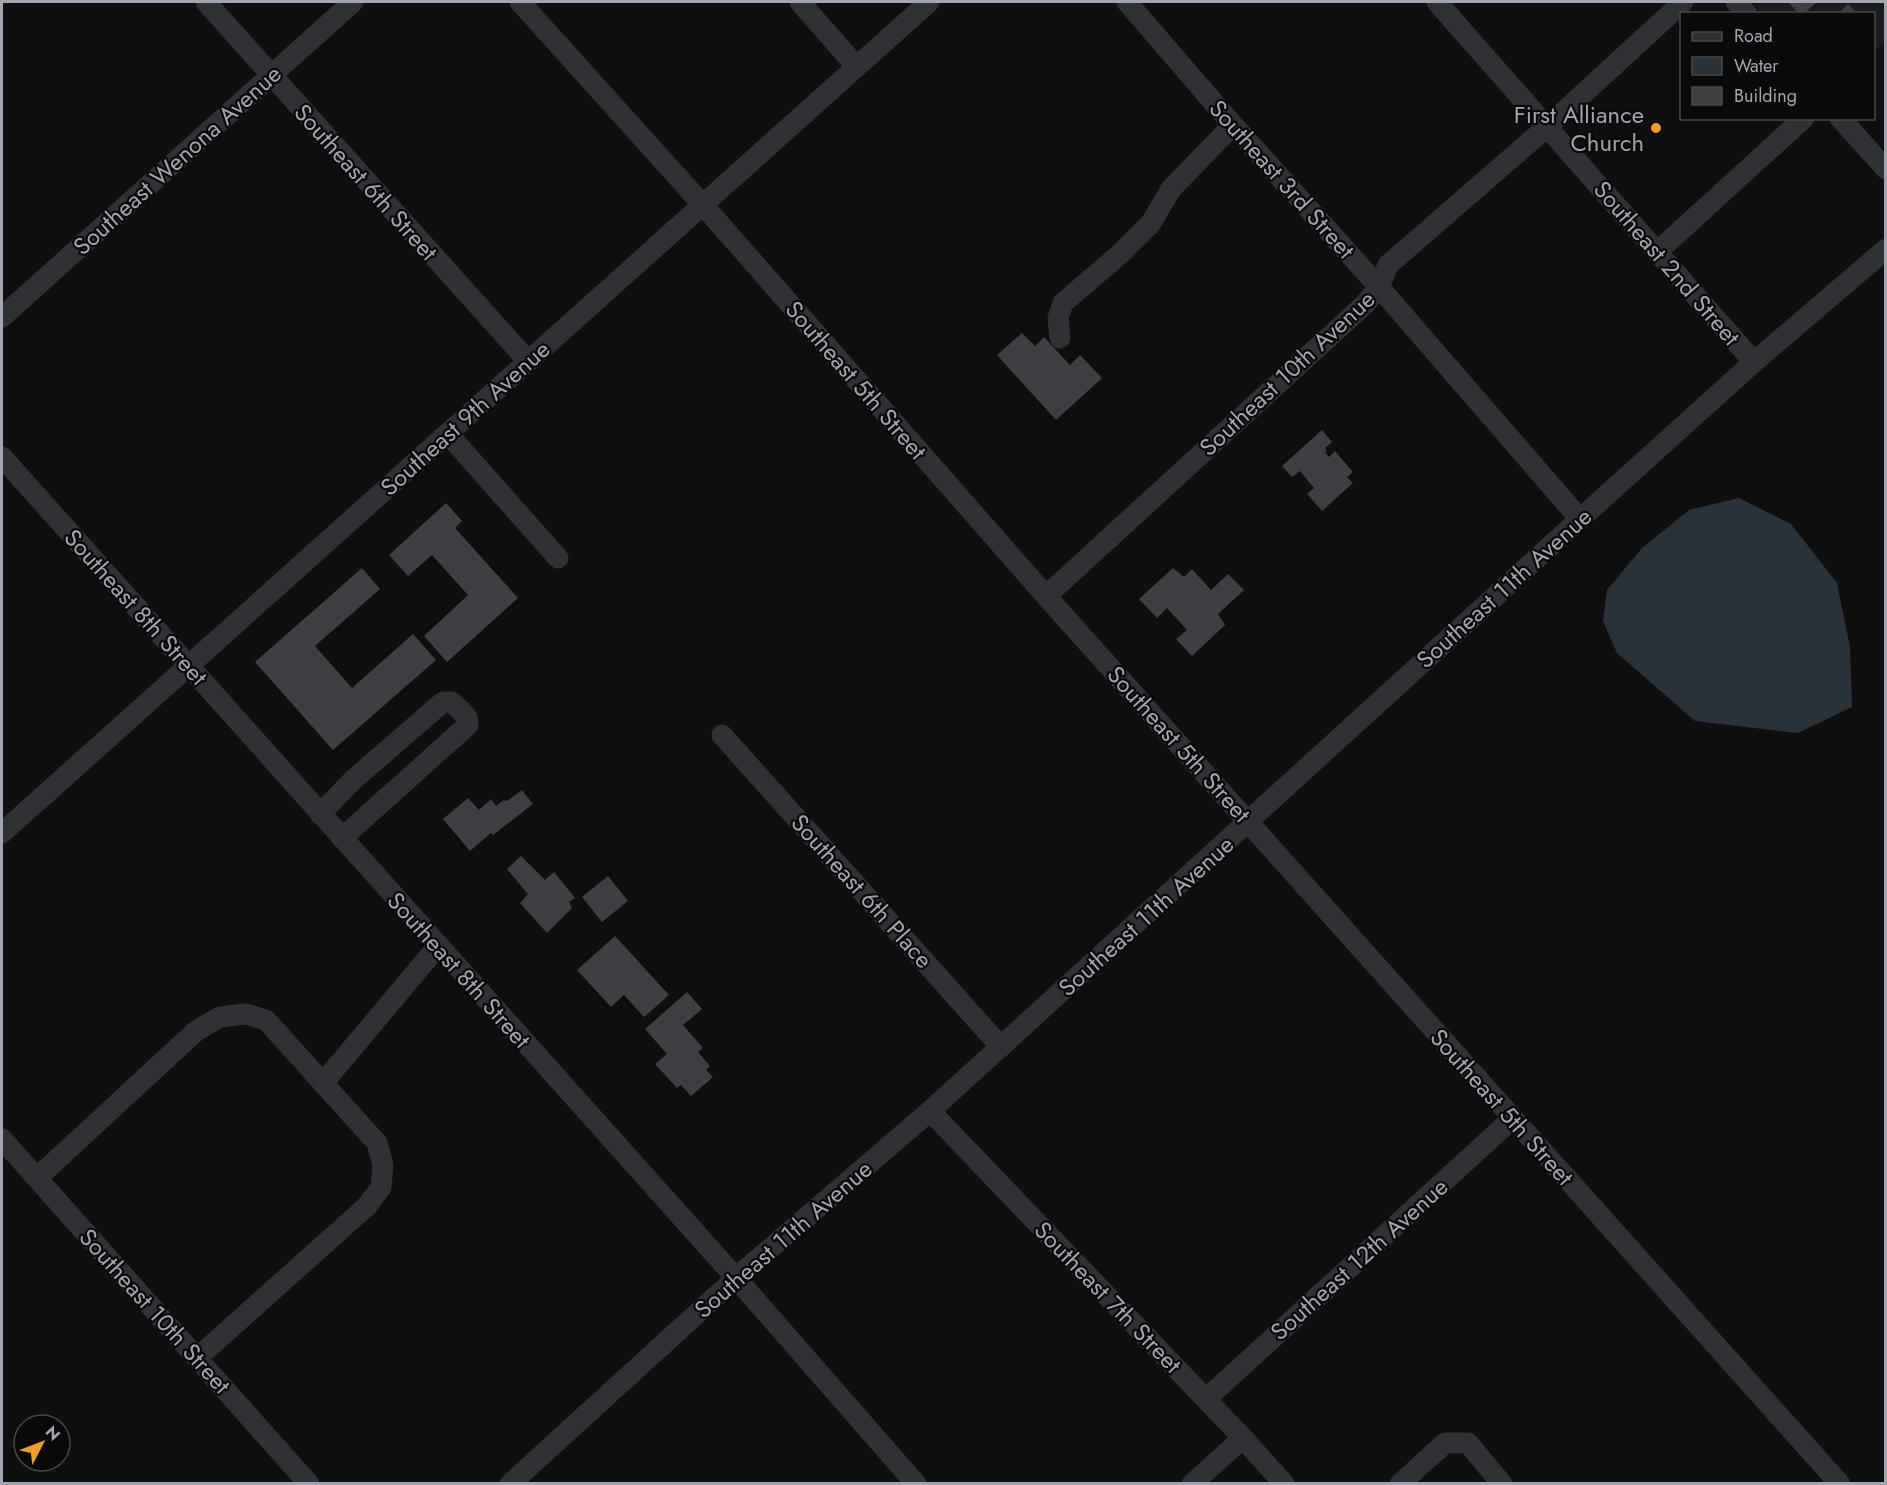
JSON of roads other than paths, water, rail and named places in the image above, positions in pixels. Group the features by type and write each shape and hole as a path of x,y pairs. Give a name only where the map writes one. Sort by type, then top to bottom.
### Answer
{"street":[{"name":"Southeast 6th Street","path":"206,2 528,361"},
{"name":"Southeast Wenona Avenue","path":"2,317 353,2"},
{"name":"Southeast 5th Street","path":"520,2 703,205 1046,596 1840,1484"},
{"path":"800,2 856,66"},
{"name":"Southeast 9th Avenue","path":"2,833 929,2"},
{"name":"Southeast 3rd Street","path":"1127,2 1580,519"},
{"name":"Southeast 2nd Street","path":"1437,2 1754,363"},
{"name":"Southeast 10th Avenue","path":"1046,596 1357,311 1379,287 1388,265 1546,127 1683,2"},
{"path":"1657,252 1802,120"},
{"path":"1842,120 1886,169"},
{"path":"1060,338 1058,318 1063,303 1120,254 1151,223 1171,189 1233,125"},
{"name":"Southeast 11th Avenue","path":"510,1484 736,1278 1001,1047 1580,519 1754,363 1886,249"},
{"path":"448,434 558,558"},
{"name":"Southeast 8th Street","path":"2,457 736,1278 916,1484"},
{"path":"320,814 353,780 442,702 452,702 467,717 468,725 342,838"},
{"name":"Southeast 6th Place","path":"722,735 1001,1047"},
{"path":"323,1083 438,946"},
{"path":"37,1178 196,1031 220,1017 246,1014 266,1020 377,1143 383,1166 381,1187 367,1206 197,1358"},
{"name":"Southeast 7th Street","path":"930,1111 1206,1399 1284,1484"},
{"name":"Southeast 12th Avenue","path":"1206,1399 1512,1119"},
{"name":"Southeast 10th Street","path":"2,1139 309,1484"},
{"path":"1192,1484 1242,1438"},
{"path":"1400,1484 1444,1443 1467,1443 1502,1484"}],"water":[{"path":"1739,498 1791,524 1837,583 1850,647 1852,707 1798,733 1695,721 1617,653 1603,621 1607,590 1642,548 1689,510"}],"place":[{"name":"First Alliance Church","path":"1656,128"}]}
